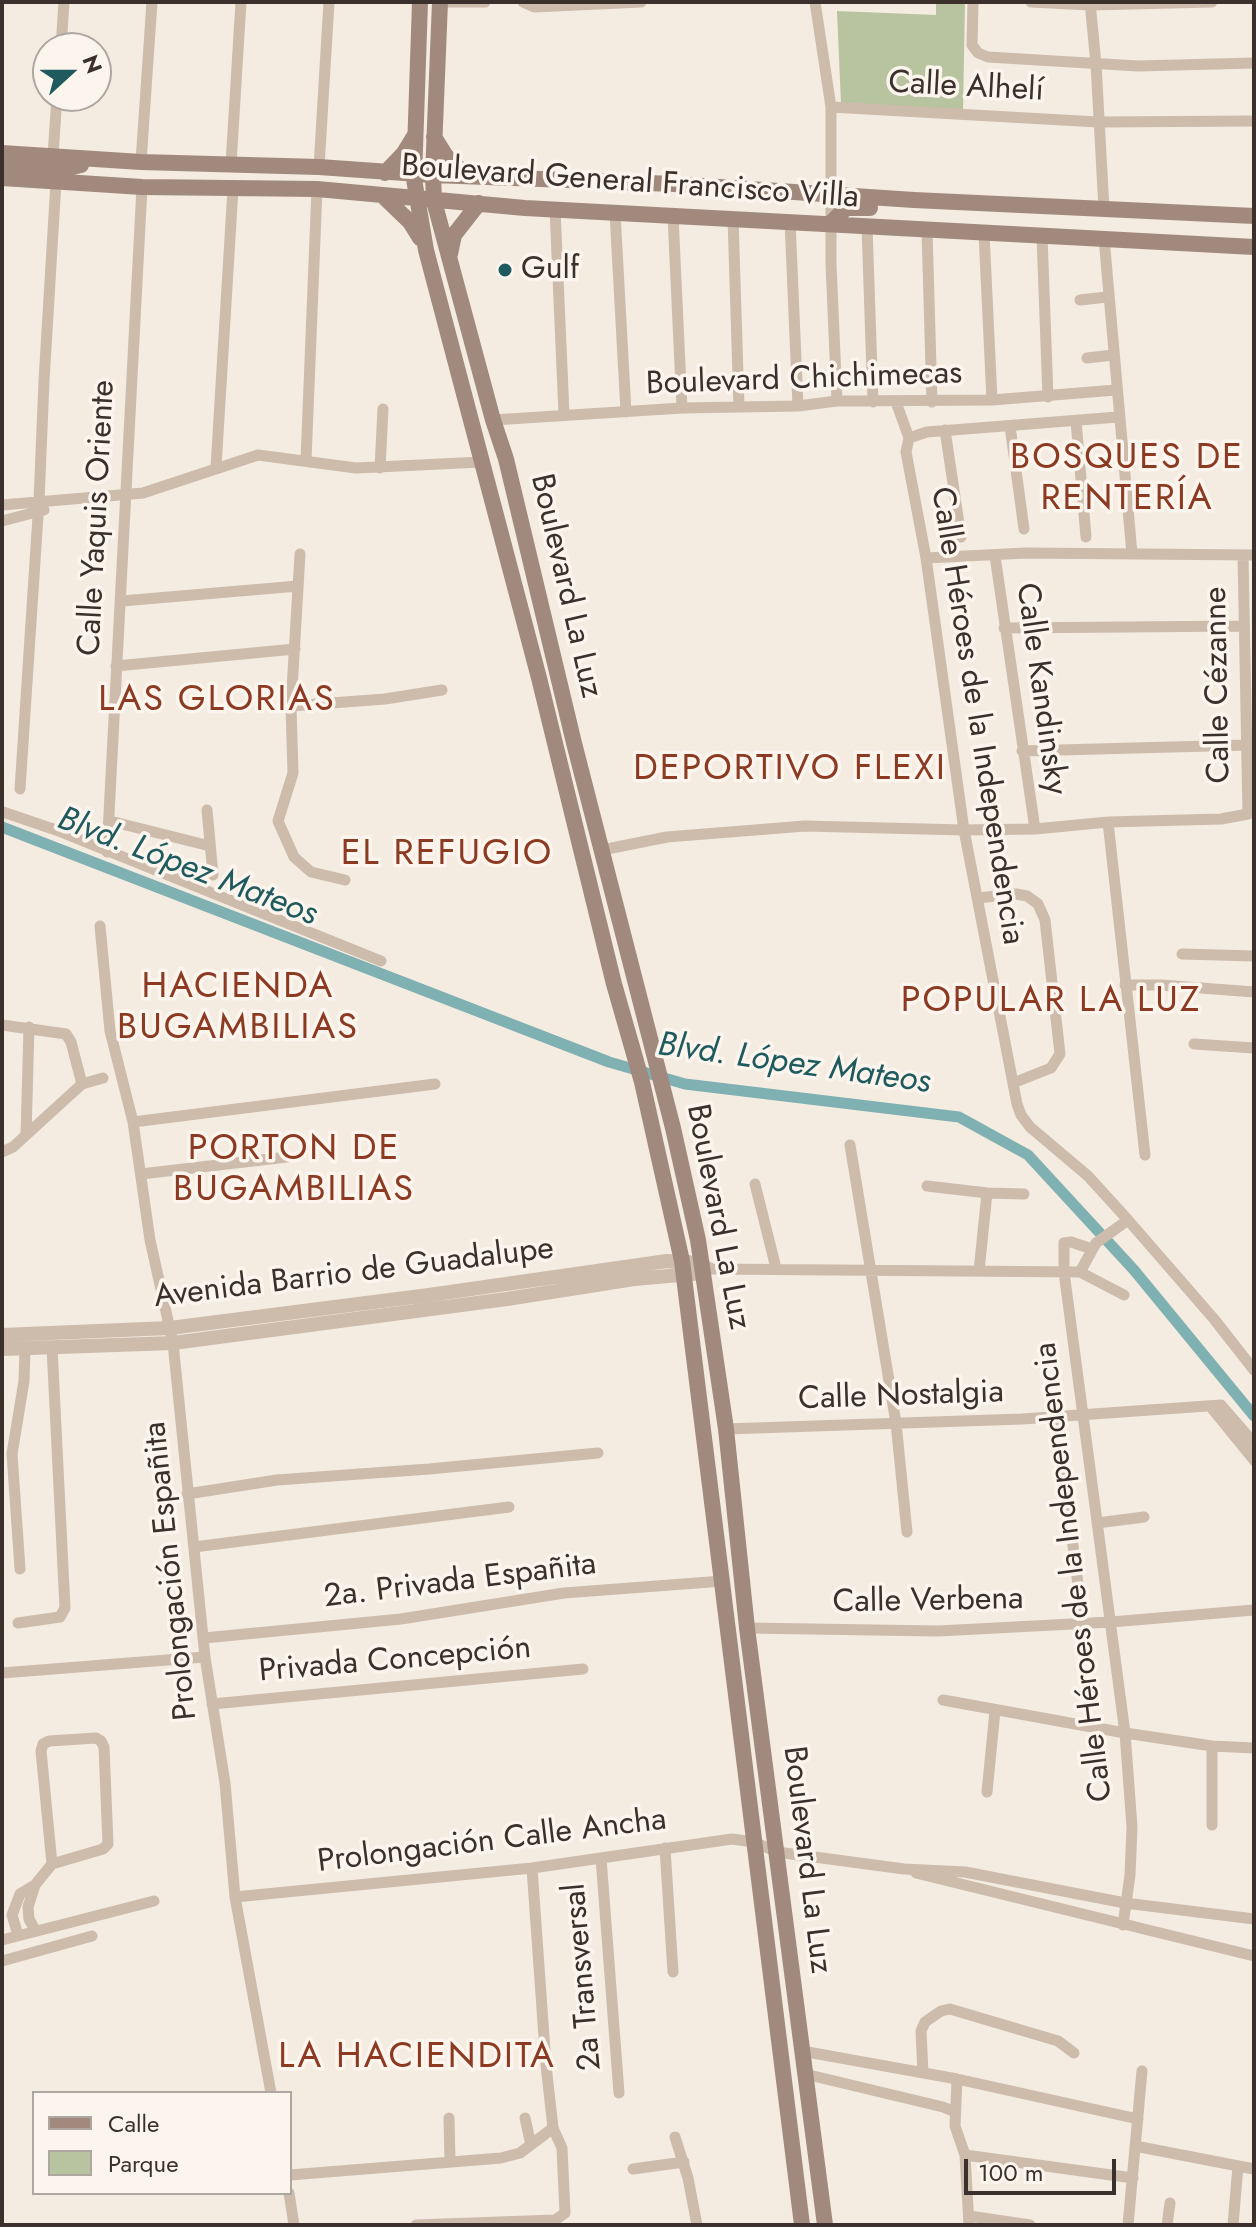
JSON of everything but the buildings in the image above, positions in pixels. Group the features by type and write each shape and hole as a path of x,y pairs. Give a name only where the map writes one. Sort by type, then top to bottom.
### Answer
{"main road":[{"name":"Boulevard La Luz","path":"420,2 415,187 426,250 642,1082 684,1268 802,2225"},
{"name":"Boulevard La Luz","path":"440,2 433,188 493,420 506,459 706,1269 747,1628 825,2225"},
{"path":"385,173 404,153 415,134"},
{"path":"434,136 446,156 466,175"},
{"name":"Boulevard General Francisco Villa","path":"2,153 141,162 319,167 385,173 415,187 433,188 466,175 1254,216"},
{"path":"2,163 68,168 102,160"},
{"name":"Boulevard General Francisco Villa","path":"2,178 142,187 317,189 382,195 415,187 433,188 479,203 555,209 1254,247"},
{"path":"433,188 497,186 531,178"},
{"path":"348,191 415,187"},
{"path":"382,195 410,222 426,250"},
{"path":"831,223 851,206 901,208 914,200"},
{"path":"449,255 454,235 479,203"},
{"path":"1198,243 1213,237 1254,238"},
{"path":"654,1130 663,1132 673,1128"}],"street":[{"path":"62,32 64,2"},
{"path":"141,162 152,2"},
{"path":"231,164 241,2"},
{"path":"319,167 329,2"},
{"path":"440,2 485,2"},
{"path":"528,5 641,2"},
{"path":"815,2 831,107 837,401"},
{"path":"973,2 972,45 975,52 988,57 1096,64 1254,63"},
{"path":"1031,2 1212,2"},
{"path":"1090,4 1104,209"},
{"name":"Calle Alhelí","path":"831,107 1098,122 1254,121"},
{"path":"53,156 56,112"},
{"path":"20,789 56,182"},
{"name":"Calle Yaquis Oriente","path":"107,852 142,187"},
{"path":"216,467 233,189"},
{"path":"306,460 317,189"},
{"path":"555,209 564,414"},
{"path":"615,213 626,412"},
{"path":"673,216 682,408"},
{"path":"733,218 739,407"},
{"path":"790,221 798,406"},
{"path":"867,226 873,402"},
{"path":"927,230 932,402"},
{"path":"984,233 992,400"},
{"path":"1042,236 1048,397"},
{"path":"1104,238 1132,554"},
{"path":"1080,300 1107,297"},
{"path":"1087,358 1113,355"},
{"name":"Boulevard Chichimecas","path":"493,420 682,408 798,406 837,401 992,400 1116,390"},
{"path":"896,402 909,438"},
{"path":"380,468 383,409"},
{"name":"Boulevard Chichimecas","path":"906,452 909,438 945,430 1118,417"},
{"path":"1076,421 1086,537"},
{"path":"1010,426 1024,529"},
{"path":"945,430 961,537"},
{"name":"Calle Héroes de la Independencia","path":"906,452 926,558 964,830 1021,1115 1030,1127 1088,1176 1125,1222 1214,1319 1254,1370"},
{"path":"2,521 60,501 125,496 154,489 258,455 356,468 482,462"},
{"path":"2,505 38,507"},
{"path":"926,558 1026,553 1248,555"},
{"path":"300,554 291,706 293,773 278,821 294,857 311,872 345,880"},
{"name":"Calle Cézanne","path":"1108,822 1183,821 1248,814 1244,626 1248,555"},
{"name":"Calle Kandinsky","path":"995,556 1035,829"},
{"path":"122,601 298,586"},
{"path":"1004,628 1244,626"},
{"path":"116,666 295,649"},
{"path":"291,706 385,699 442,690"},
{"path":"1022,751 1247,745"},
{"path":"207,810 213,875"},
{"path":"3,812 381,961"},
{"path":"110,821 210,846"},
{"path":"602,850 667,837 805,826 964,830 1035,829 1108,822 1145,1155"},
{"path":"977,898 1016,894 1027,896 1038,904 1045,920 1060,1054 1051,1068 1013,1083"},
{"name":"Prolongación Españita","path":"100,926 112,1046 133,1122 150,1240 171,1335 205,1657 225,1783 235,1897 271,2091"},
{"path":"1182,954 1254,956"},
{"path":"1125,985 1173,985 1254,992"},
{"path":"2,1025 66,1034 82,1084"},
{"path":"26,1135 29,1027"},
{"path":"1194,1044 1254,1048"},
{"path":"2,1152 13,1147 82,1084 103,1078"},
{"path":"133,1122 435,1084"},
{"path":"850,1145 896,1423 907,1532"},
{"path":"141,1174 287,1157"},
{"path":"755,1184 776,1268"},
{"path":"927,1186 1024,1194"},
{"path":"979,1271 987,1193"},
{"path":"1080,1272 1094,1246 1125,1222"},
{"name":"Calle Héroes de la Independencia","path":"1094,1246 1064,1243 1064,1272 1125,1733 1132,1827 1123,1925"},
{"name":"Avenida Barrio de Guadalupe","path":"2,1349 52,1347 491,1301 684,1268 1080,1272 1124,1295"},
{"name":"Avenida Barrio de Guadalupe","path":"2,1335 171,1335"},
{"path":"18,1623 60,1617 65,1608 52,1347"},
{"path":"20,1569 12,1454 24,1381 25,1349"},
{"path":"1215,1406 1254,1443"},
{"path":"1215,1406 1254,1460"},
{"name":"Calle Nostalgia","path":"726,1429 1022,1419 1215,1406"},
{"path":"1056,1415 1083,1623"},
{"path":"187,1494 277,1480 598,1453"},
{"path":"194,1547 509,1507"},
{"path":"1097,1523 1144,1517"},
{"name":"2a. Privada Españita","path":"204,1638 401,1619 564,1593 723,1581"},
{"name":"Calle Verbena","path":"747,1628 938,1631 1111,1622 1254,1610"},
{"path":"2,1673 205,1657"},
{"name":"Privada Concepción","path":"212,1704 583,1669"},
{"path":"943,1700 1125,1733 1212,1746 1254,1748"},
{"path":"987,1792 995,1711"},
{"path":"18,1935 12,1915 20,1894 35,1885 52,1864 103,1849 108,1844 104,1747 96,1738 43,1744 41,1751 52,1864"},
{"path":"1212,1746 1212,1825"},
{"name":"Prolongación Calle Ancha","path":"235,1897 532,1868 732,1839 754,1842"},
{"path":"754,1842 777,1852 904,1869 965,1872 1125,1903 1254,1919"},
{"path":"665,1848 673,1972"},
{"name":"2a Transversal","path":"601,1858 619,2093"},
{"path":"416,2225 555,2220 562,2217 566,2208 562,2148 555,2132 532,1868"},
{"path":"904,1869 1254,1956"},
{"path":"35,1885 28,1907 29,1919 35,1930"},
{"path":"2,1940 154,1901"},
{"path":"2,1960 92,1936"},
{"path":"923,2073 921,2031 925,2022 950,2009 1058,2041 1074,2053"},
{"path":"802,2051 957,2079 1138,2119"},
{"path":"1128,2225 1142,2071"},
{"path":"805,2074 955,2112"},
{"path":"957,2079 957,2136 965,2155 969,2221 1030,2225"},
{"path":"449,2118 450,2162"},
{"path":"525,2118 531,2145"},
{"path":"292,2175 513,2155 555,2132"},
{"path":"675,2137 684,2162 697,2225"},
{"path":"1135,2146 1254,2169"},
{"path":"965,2155 1133,2178"},
{"path":"633,2169 684,2162"},
{"path":"1233,2225 1238,2166"},
{"path":"289,2195 294,2225"},
{"path":"1167,2225 1170,2203"}],"green space":[{"path":"936,2 965,2 963,111 841,104 837,11 936,15"}],"waterway":[{"name":"Blvd. López Mateos","path":"2,827 609,1062 685,1084 959,1117 1028,1155 1134,1270 1254,1416"}],"place":[{"name":"Gulf","path":"505,270"}],"district":[{"name":"BOSQUES DE RENTERÍA","path":"1127,480"},
{"name":"LAS GLORIAS","path":"217,701"},
{"name":"DEPORTIVO FLEXI","path":"790,770"},
{"name":"EL REFUGIO","path":"447,855"},
{"name":"POPULAR LA LUZ","path":"1051,1002"},
{"name":"HACIENDA BUGAMBILIAS","path":"238,1008"},
{"name":"PORTON DE BUGAMBILIAS","path":"294,1170"},
{"name":"LA HACIENDITA","path":"417,2058"}]}
